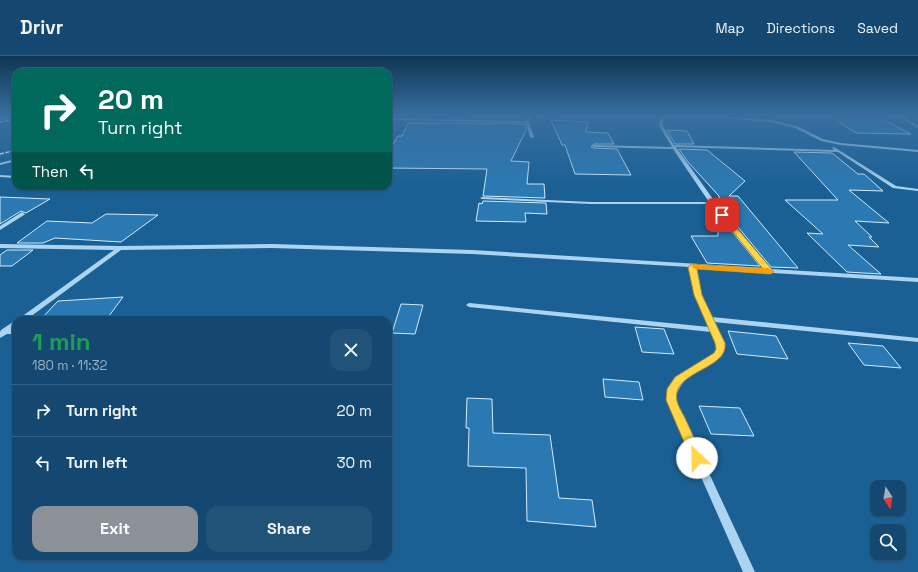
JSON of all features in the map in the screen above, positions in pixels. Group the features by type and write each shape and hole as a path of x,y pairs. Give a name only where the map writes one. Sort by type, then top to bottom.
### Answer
{"street":[{"path":"668,139 713,203 770,272"},
{"path":"822,140 895,187 918,190"},
{"path":"822,140 864,147 918,151"},
{"path":"594,146 837,150"},
{"path":"0,164 12,161"},
{"path":"0,176 12,177"},
{"path":"482,198 591,203 713,203"},
{"path":"0,228 22,214"},
{"path":"0,246 120,248 272,246 464,252 918,280"},
{"path":"26,316 120,248"},
{"path":"692,267 698,295 720,343 721,349 718,355 679,379 672,389 671,400 749,572"},
{"path":"469,305 714,330"},
{"path":"709,319 918,340"},
{"path":"2,333 12,327"},
{"path":"2,333 12,332"}],"building":[{"path":"396,139 522,139 511,161 529,162 527,184 544,184 545,198 483,196 487,169 392,168 393,144"},
{"path":"559,139 611,139 614,144 594,144 591,147 617,149 631,175 575,174 565,145 562,145"},
{"path":"672,139 691,139 694,144 675,144"},
{"path":"679,149 707,150 745,181 729,196 738,196 798,268 771,267 719,204 719,196 688,162"},
{"path":"794,152 832,153 858,174 864,174 883,191 849,190 889,223 855,221 872,237 869,237 879,247 848,245 881,274 847,272 807,233 823,234 785,200 838,200"},
{"path":"0,197 50,199 26,213 21,211 0,224"},
{"path":"483,201 546,203 547,214 525,213 526,222 476,221 479,203 482,204"},
{"path":"106,214 158,215 121,242 55,238 43,243 17,243 47,221 92,223"},
{"path":"718,214 760,266 707,263 691,236 718,236"},
{"path":"7,250 33,250 12,266 0,266 0,255"},
{"path":"123,297 109,316 44,316 58,301"},
{"path":"401,304 423,305 415,334 392,333"},
{"path":"635,327 664,329 674,354 642,352"},
{"path":"728,331 776,336 788,359 737,354"},
{"path":"848,343 883,346 901,368 864,365"},
{"path":"603,379 639,382 643,400 605,397"},
{"path":"467,398 492,399 493,433 550,435 559,498 592,500 596,527 527,521 526,468 468,466 469,428 466,428"},
{"path":"699,406 740,408 754,436 711,434"}],"railway":[{"path":"0,154 12,151"}],"slow traffic":[{"path":"696,267 770,272 768,270"}],"route":[{"path":"697,458 671,400 672,389 679,379 718,355 721,349 720,343 698,295 692,267 770,272 722,215"}]}
